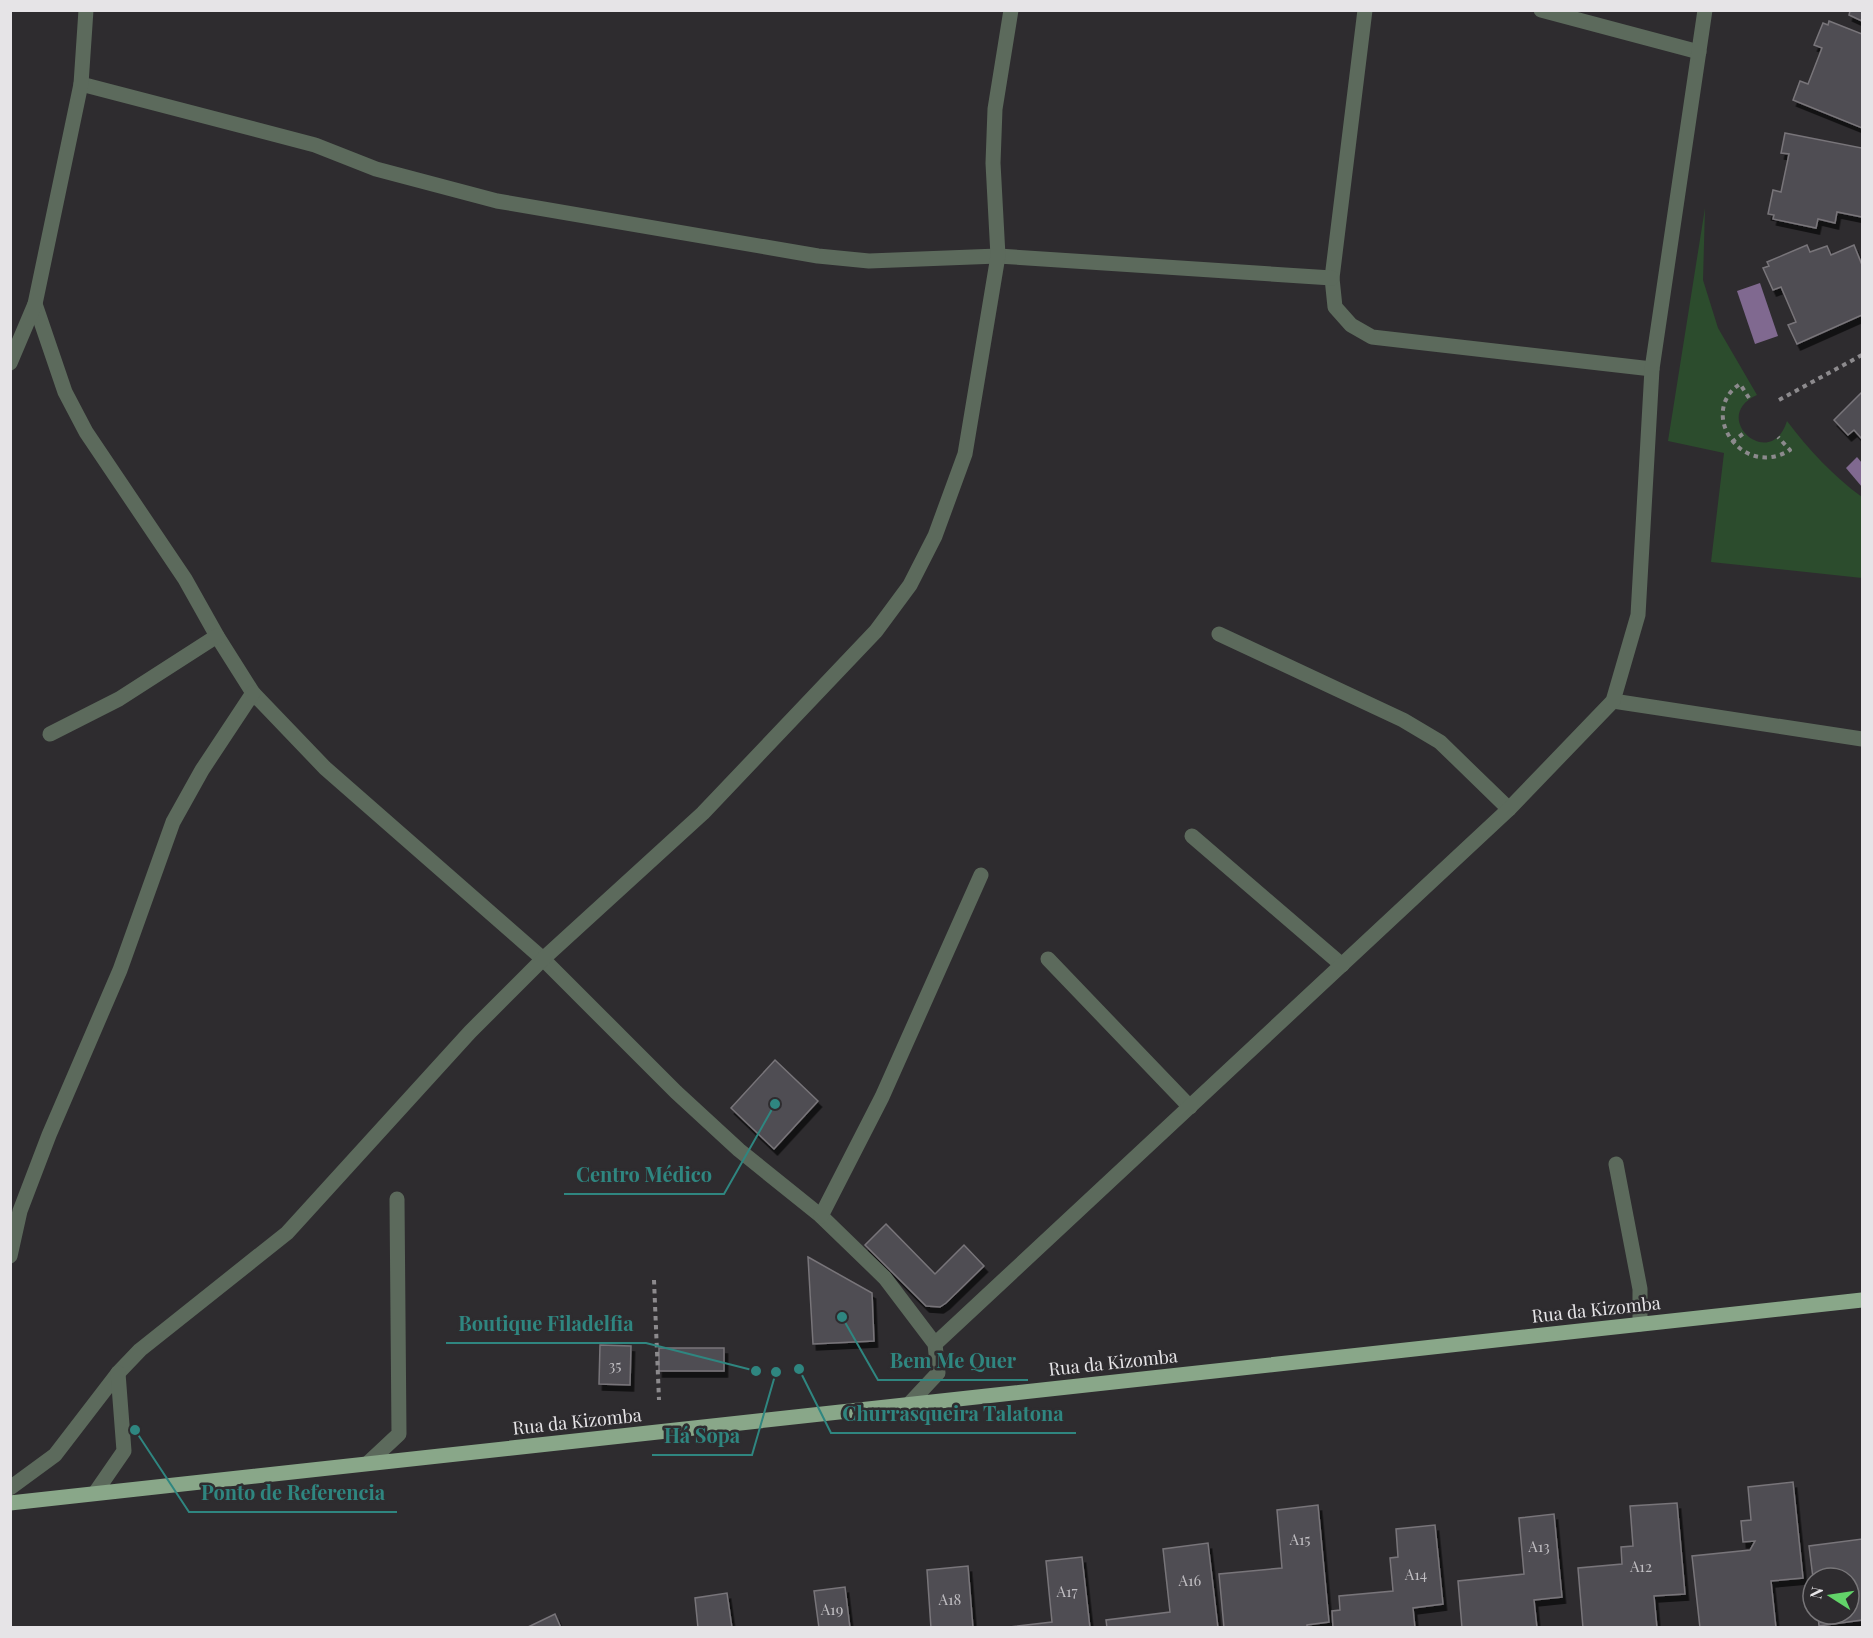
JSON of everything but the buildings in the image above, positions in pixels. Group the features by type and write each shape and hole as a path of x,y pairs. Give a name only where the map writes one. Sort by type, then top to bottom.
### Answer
{"main road":[{"name":"Rua da Kizomba","path":"10,1503 1863,1299"}],"street":[{"path":"10,363 35,304 81,84 86,10"},
{"path":"10,1488 56,1455 118,1373 140,1350 287,1233 470,1032 543,959 703,813 876,631 910,585 935,536 965,454 999,256 993,163 995,109 1011,10"},
{"path":"1365,10 1332,278 1335,307 1351,325 1372,337 1652,369"},
{"path":"1541,10 1699,52"},
{"path":"935,1344 1509,809 1612,701 1638,615 1652,369 1705,10"},
{"path":"81,84 315,145 376,168 497,201 818,256 869,261 999,256 1332,278"},
{"path":"35,304 65,392 87,432 185,579 253,693 326,768 543,959 675,1092 739,1150 821,1216 885,1278 935,1344 938,1373 909,1404"},
{"path":"1219,634 1422,731 1440,742 1509,809"},
{"path":"50,734 119,699 217,636"},
{"path":"10,1256 20,1211 49,1135 120,970 173,822 202,770 253,693"},
{"path":"1612,701 1863,739"},
{"path":"1192,836 1342,965"},
{"path":"821,1216 882,1097 981,874"},
{"path":"1048,959 1190,1107"},
{"path":"1616,1164 1640,1289 1640,1324"},
{"path":"368,1464 399,1434 397,1198"},
{"path":"95,1493 124,1451 118,1373"}],"path":[{"path":"1779,400 1863,355"},
{"path":"1749,398 1740,384 1733,389 1726,400 1723,415 1725,429 1732,442 1742,452 1754,457 1769,458 1790,450 1778,437"},
{"path":"1732,442 1743,433"},
{"path":"654,1280 659,1400"}],"green space":[{"path":"1705,208 1703,280 1718,328 1757,395 1744,405 1739,416 1741,427 1748,436 1758,441 1769,442 1779,436 1787,421 1822,462 1862,497 1862,578 1711,562 1724,453 1668,441"}],"shaded area":[{"path":"1760,283 1778,336 1755,344 1737,291"},
{"path":"1857,457 1862,463 1862,487 1846,468"}],"place":[{"name":"Centro Médico","path":"775,1104"},
{"name":"Bem Me Quer","path":"842,1317"},
{"name":"Churrasqueira Talatona","path":"799,1369"},
{"name":"Boutique Filadelfia","path":"756,1371"},
{"name":"Há Sopa","path":"776,1372"},
{"name":"Ponto de Referencia","path":"135,1430"}]}
